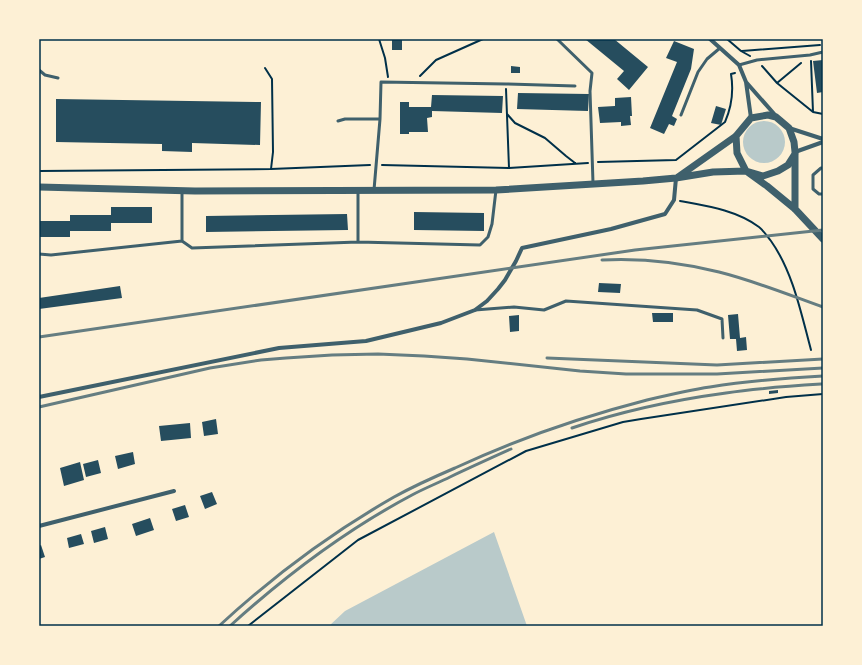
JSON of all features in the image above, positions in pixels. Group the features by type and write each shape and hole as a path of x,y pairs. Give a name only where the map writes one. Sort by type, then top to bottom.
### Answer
{"street":[{"path":"710,39 739,64 746,82 776,117 789,128 823,141"},
{"path":"746,82 751,118"},
{"path":"39,397 279,348 366,341 442,323 475,310 487,301 502,285 522,248 611,229 665,214 674,200 676,178 736,136 751,118 768,115 776,117"},
{"path":"789,128 794,142 795,152 795,209"},
{"path":"736,136 737,153 746,171 795,209 823,239"},
{"path":"39,187 182,191 496,190 643,181 676,178 713,172 746,171 763,176 778,172 788,164 795,152 823,141"},
{"path":"39,526 174,491"}],"lane":[{"path":"557,39 592,72 590,91 592,183"},
{"path":"681,115 698,72 707,59 720,48"},
{"path":"739,64 757,60 810,56 823,52"},
{"path":"39,70 45,76 58,78"},
{"path":"374,190 380,119 381,82 575,86"},
{"path":"338,121 345,119 380,119"},
{"path":"823,168 813,175 813,189 820,194 823,194"},
{"path":"358,190 358,242"},
{"path":"39,254 51,255 182,241 192,248 358,242 480,245 488,237 492,224 496,190"},
{"path":"182,191 182,241"},
{"path":"475,310 514,307 544,310 566,301 697,310 722,319 723,338"}],"path":[{"path":"379,39 385,58 389,82"},
{"path":"413,83 436,60 483,39"},
{"path":"727,39 741,51 757,60 776,83 813,112 823,114"},
{"path":"741,51 823,45"},
{"path":"776,83 810,56"},
{"path":"810,56 813,112"},
{"path":"265,68 272,79 273,152 271,169"},
{"path":"39,171 271,169 376,165 509,168 592,162 676,160 724,122 728,115 733,93 732,74 741,71"},
{"path":"506,84 509,168"},
{"path":"507,114 515,123 545,138 576,163"},
{"path":"674,200 708,206 741,217 760,227 774,246 786,268 812,350"},
{"path":"248,626 358,540 526,451 641,418 786,397 823,395"}],"shaded area":[{"path":"760,121 768,121 776,124 782,130 785,142 782,154 776,160 768,163 760,163 752,160 746,154 743,146 743,138 746,130 752,124"},
{"path":"494,532 527,626 329,626 345,611"}],"building":[{"path":"392,39 402,39 402,50 392,50"},
{"path":"585,39 614,39 648,67 629,90 617,79 624,71"},
{"path":"674,41 694,49 691,69 672,116 677,119 674,126 669,124 664,134 650,128 677,62 666,58"},
{"path":"823,60 823,92 817,93 813,61"},
{"path":"511,66 520,67 520,73 511,73"},
{"path":"518,93 589,94 588,111 517,109"},
{"path":"432,95 503,96 502,113 432,111 432,117 427,118 428,132 409,132 409,134 400,134 400,102 409,102 409,107 431,107"},
{"path":"631,97 631,125 621,126 621,122 600,123 598,107 615,106 615,98"},
{"path":"56,99 261,102 260,145 192,143 192,152 162,151 162,144 56,142"},
{"path":"716,106 726,109 721,125 711,123"},
{"path":"111,207 152,207 152,223 111,223 111,231 70,231 70,237 39,237 39,221 70,221 70,215 111,215"},
{"path":"414,212 484,213 484,231 414,230"},
{"path":"347,214 348,230 206,232 206,216"},
{"path":"599,283 621,284 620,293 598,292"},
{"path":"120,286 122,298 39,309 39,298"},
{"path":"652,313 673,313 673,322 653,322"},
{"path":"738,314 740,338 746,337 747,350 737,351 736,339 730,339 728,315"},
{"path":"519,315 519,331 510,332 509,316"},
{"path":"778,390 778,393 769,394 769,391"},
{"path":"216,419 218,434 204,436 202,422"},
{"path":"190,423 191,438 161,441 159,426"},
{"path":"133,452 135,464 118,469 115,456"},
{"path":"98,460 101,473 86,477 83,464"},
{"path":"80,462 84,480 64,486 60,468"},
{"path":"212,492 217,504 205,509 200,496"},
{"path":"185,505 189,517 176,521 172,509"},
{"path":"150,518 154,530 136,536 132,524"},
{"path":"105,527 108,539 94,543 91,531"},
{"path":"81,534 84,544 69,548 67,538"},
{"path":"41,545 45,557 39,559 39,546"}],"railway":[{"path":"39,337 635,250 823,230"},
{"path":"602,260 646,261 705,269 772,288 823,307"},
{"path":"39,407 210,368 261,360 332,355 378,354 424,356 626,374 717,374 823,368"},
{"path":"547,358 717,365 823,359"},
{"path":"219,626 281,573 348,525 394,497 478,457 574,421 671,394 738,383 823,376"},
{"path":"572,428 629,411 687,399 750,390 823,384"},
{"path":"230,626 272,589 363,523 417,492 511,449"}]}
